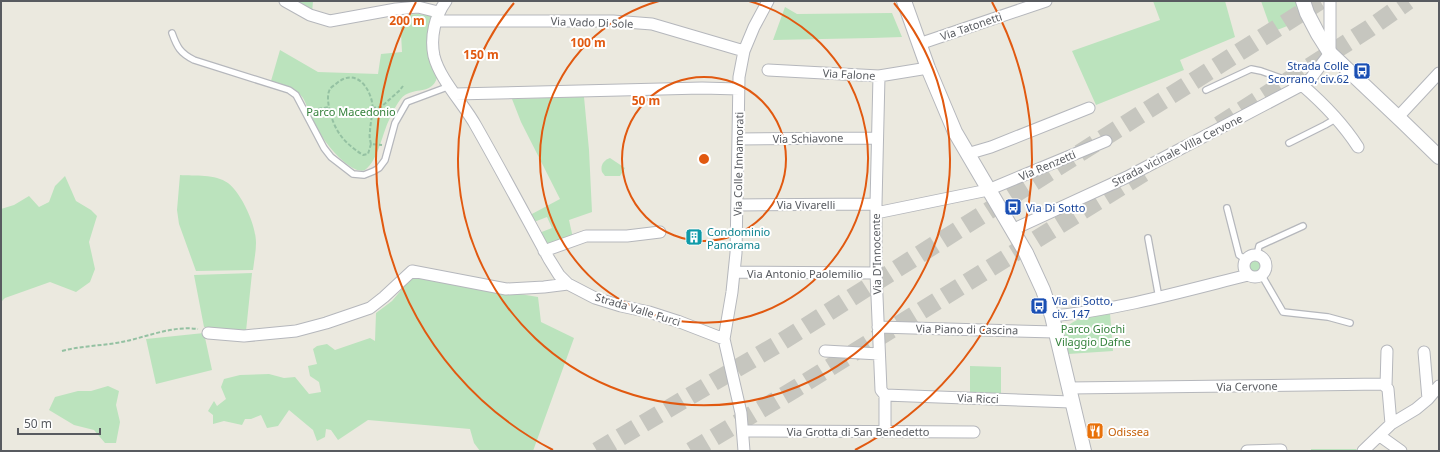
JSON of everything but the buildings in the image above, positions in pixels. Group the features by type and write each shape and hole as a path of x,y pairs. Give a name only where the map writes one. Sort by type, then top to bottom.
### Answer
{"street":[{"name":"Via Vado Di Sole","path":"285,1 310,15 330,21 396,9 418,7 437,16 613,21 652,24 744,51"},
{"path":"437,16 446,1"},
{"name":"Via Colle Innamorati","path":"744,451 741,413 724,339 736,253 740,76 744,51 754,27 768,1"},
{"path":"904,1 928,68 955,132 1035,272 1052,316 1084,451"},
{"name":"Via Tatonetti","path":"919,44 1046,1"},
{"path":"1303,1 1314,27 1330,53 1439,157"},
{"path":"1330,1 1330,53"},
{"name":"Strada Valle Furci","path":"437,16 434,32 434,56 444,78 475,125 558,275 568,284 595,298 621,306 649,312 724,339"},
{"name":"Strada vicinale Villa Cervone","path":"1012,230 1127,177 1299,87 1311,78 1330,53"},
{"name":"Via Falone","path":"768,70 879,76 928,68"},
{"path":"1398,117 1439,73"},
{"name":"Via D'Innocente","path":"879,76 876,273 881,390 885,395 886,431"},
{"path":"1299,87 1336,118 1358,147"},
{"path":"452,90 739,89"},
{"path":"967,154 991,147 1089,108"},
{"name":"Via Schiavone","path":"738,139 877,138"},
{"name":"Via Renzetti","path":"988,190 1106,141"},
{"name":"Via Vivarelli","path":"737,205 876,208 988,190"},
{"path":"544,251 586,236 627,236 660,232"},
{"path":"1052,316 1077,314 1159,298 1248,275 1255,277 1261,274 1265,269 1265,262 1263,259 1257,255 1251,256 1246,260 1244,266 1248,275"},
{"path":"208,333 244,336 296,331 326,323 370,308 412,271 506,288 544,287 568,284"},
{"name":"Via Antonio Paolemilio","path":"734,272 876,273"},
{"name":"Via Piano di Cascina","path":"878,327 1055,332"},
{"path":"825,350 879,354"},
{"path":"1387,351 1386,386 1388,389 1391,424"},
{"path":"1424,352 1428,399"},
{"name":"Via Cervone","path":"1069,388 1383,384 1386,386"},
{"path":"1363,451 1391,424 1416,409 1428,399 1439,386"},
{"name":"Via Ricci","path":"885,395 1072,402"},
{"name":"Via Grotta di San Benedetto","path":"743,431 974,432"},
{"path":"1380,436 1401,451"},
{"path":"1247,451 1281,450"}],"lane":[{"path":"172,33 177,47 184,55 194,60 289,90 296,95 324,148 336,162 354,174 369,174 379,168 385,160 395,123 407,102 452,90"},
{"path":"1206,90 1251,69 1289,81 1299,87"},
{"path":"1289,143 1325,126 1336,118"},
{"path":"1227,208 1240,255 1246,260"},
{"path":"1257,255 1259,246 1303,226"},
{"path":"1148,238 1159,298"},
{"path":"1261,274 1283,312 1328,316 1350,323"}],"path":[{"path":"354,77 365,86 371,99 372,108 369,133 371,144 368,154 364,155 348,144 336,130 329,107 328,100 330,89 343,79 354,77"},
{"path":"372,108 380,107 385,104 400,91 403,86"},
{"path":"318,109 329,107"},
{"path":"371,144 389,146"},
{"path":"62,351 76,347 117,343 171,330 194,329 208,333"}],"green space":[{"path":"294,1 313,1 312,13"},
{"path":"1153,1 1225,1 1235,37 1180,60 1184,70 1096,105 1072,51 1160,20"},
{"path":"1261,1 1299,1 1305,19 1272,32"},
{"path":"785,7 797,14 892,13 902,37 773,40"},
{"name":"Parco Macedonio","path":"418,14 432,16 438,74 436,81 429,88 410,93 401,99 391,115 377,153 370,165 362,171 351,167 335,153 321,136 303,98 297,92 288,87 271,81 280,50 318,72 378,74 381,54 402,52 400,15"},
{"path":"584,97 589,150 592,212 569,220 573,238 547,248 539,233 552,228 547,217 534,222 530,215 560,199 521,122 512,99"},
{"path":"610,158 625,168 620,176 605,176 602,172 603,163"},
{"path":"180,175 217,178 228,183 238,194 247,210 254,228 256,246 253,270 196,271 179,224 177,210"},
{"path":"65,176 76,201 91,210 97,216 89,242 95,269 90,282 76,292 50,282 5,298 1,302 1,209 14,205 29,196 39,207 49,202 55,186"},
{"path":"1255,260 1259,262 1261,266 1259,270 1255,272 1251,270 1249,266 1251,262"},
{"path":"252,273 246,331 204,327 194,275"},
{"path":"413,276 538,297 541,322 574,338 533,451 480,451 474,443 470,429 368,420 338,440 331,430 326,429 325,437 317,441 313,430 289,410 278,426 267,428 261,415 251,419 245,419 242,425 224,421 213,424 213,415 208,411 214,401 217,406 226,399 221,387 224,379 240,375 269,374 284,378 295,377 309,394 321,392 319,382 310,376 308,366 317,364 313,349 317,346 327,344 335,350 370,338 375,341 376,313 392,301"},
{"name":"Parco Giochi Vilaggio Dafne","path":"1110,313 1113,351 1068,354 1065,335 1066,329 1069,325 1086,317"},
{"path":"204,333 212,370 156,384 146,339"},
{"path":"970,366 1001,367 1001,396 970,395"},
{"path":"108,386 119,391 116,405 120,422 116,443 105,443 94,430 74,425 49,410 55,397 78,391 91,391"},
{"path":"1311,449 1357,449 1355,451 1311,451"}],"tunnel":[{"path":"597,451 778,344 1320,1"},
{"path":"1219,125 1370,28 1408,1"},
{"path":"691,451 795,389 1145,172"}],"place":[{"name":"Strada Colle Scorrano, civ.62","path":"1362,71"},
{"name":"Via Di Sotto","path":"1013,207"},
{"name":"Condominio Panorama","path":"694,237"},
{"name":"Via di Sotto, civ. 147","path":"1039,306"},
{"name":"Odissea","path":"1095,431"}]}
